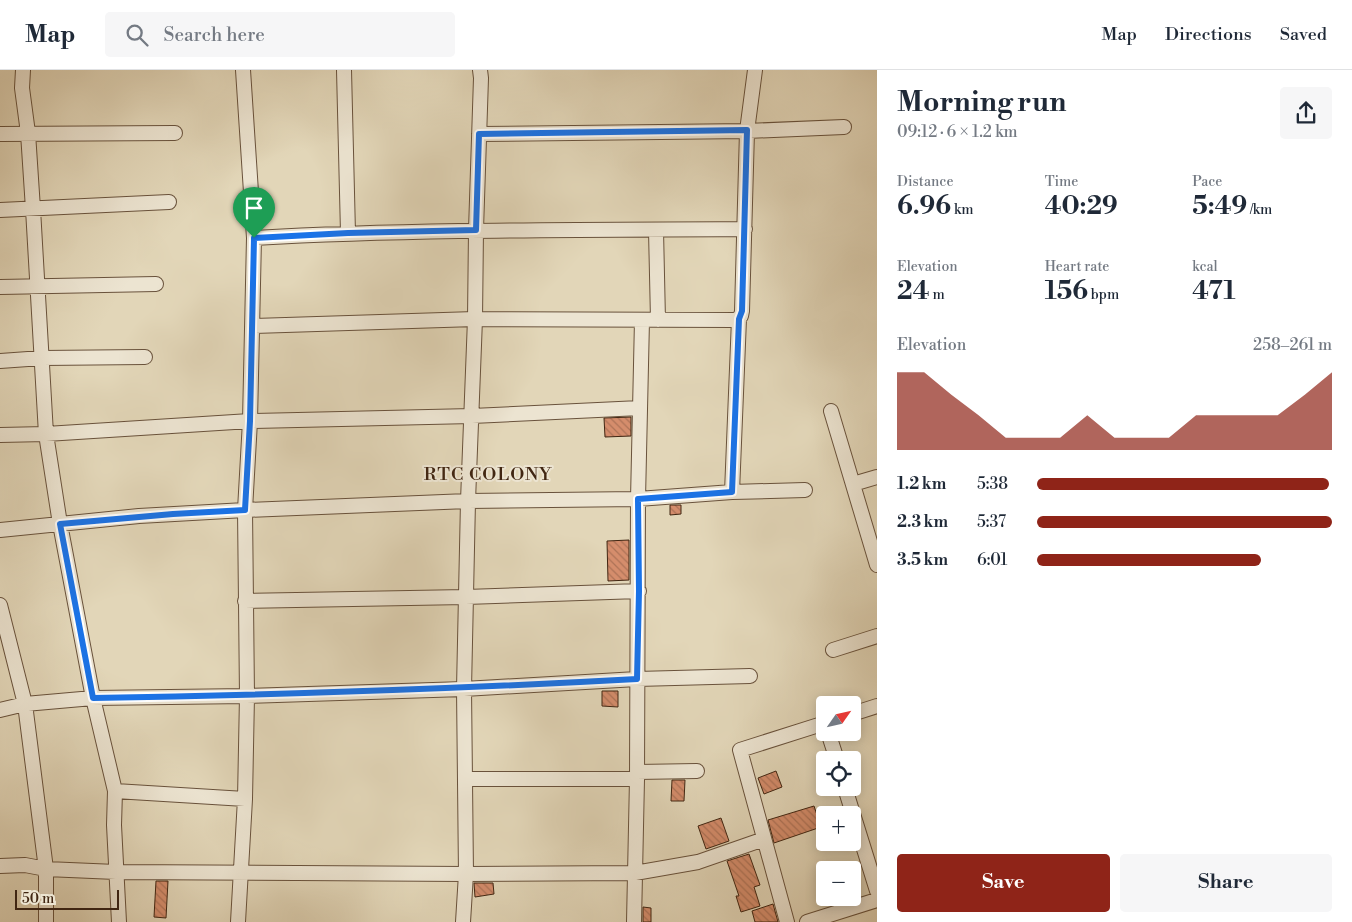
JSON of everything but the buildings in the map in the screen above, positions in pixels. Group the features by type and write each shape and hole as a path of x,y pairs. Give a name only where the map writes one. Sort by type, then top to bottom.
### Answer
{"street":[{"path":"23,70 22,88 28,133 34,209 46,434 60,524 93,698 115,791 114,824 119,922"},
{"path":"238,922 245,799 247,696 244,600 245,510 250,421 254,238 242,70"},
{"path":"344,70 348,233"},
{"path":"463,922 466,874 464,689 480,70"},
{"path":"732,492 739,319 742,311 747,130 755,70"},
{"path":"479,134 844,127"},
{"path":"0,134 175,133"},
{"path":"0,210 169,202"},
{"path":"254,238 348,233 476,230 744,229"},
{"path":"656,230 658,320"},
{"path":"0,287 156,284"},
{"path":"252,326 475,319 739,319"},
{"path":"634,922 639,591 638,499 642,320"},
{"path":"0,361 42,358 145,357"},
{"path":"0,434 46,434 250,421 472,416 640,408"},
{"path":"831,411 877,565"},
{"path":"853,484 877,477"},
{"path":"0,530 173,514 245,510 468,500 638,499 732,492 805,490"},
{"path":"244,600 466,598 639,591"},
{"path":"0,605 25,704 46,869 46,922"},
{"path":"833,650 877,636"},
{"path":"0,710 25,704 93,698 247,696 464,689 637,679 750,676"},
{"path":"861,711 877,706"},
{"path":"787,922 740,750 816,726"},
{"path":"465,779 637,775 697,771"},
{"path":"115,791 245,799"},
{"path":"847,796 877,891"},
{"path":"0,866 25,865 46,869 116,872 635,873 698,862 764,839"},
{"path":"807,922 877,900"}],"district":[{"name":"RTC COLONY","path":"488,474"}],"route":[{"path":"747,130 742,311 739,319 732,492 638,499 639,591 637,679 464,689 247,696 93,698 60,524 139,516 245,510 250,421 254,238 348,233 476,230 479,134 747,130"}]}
